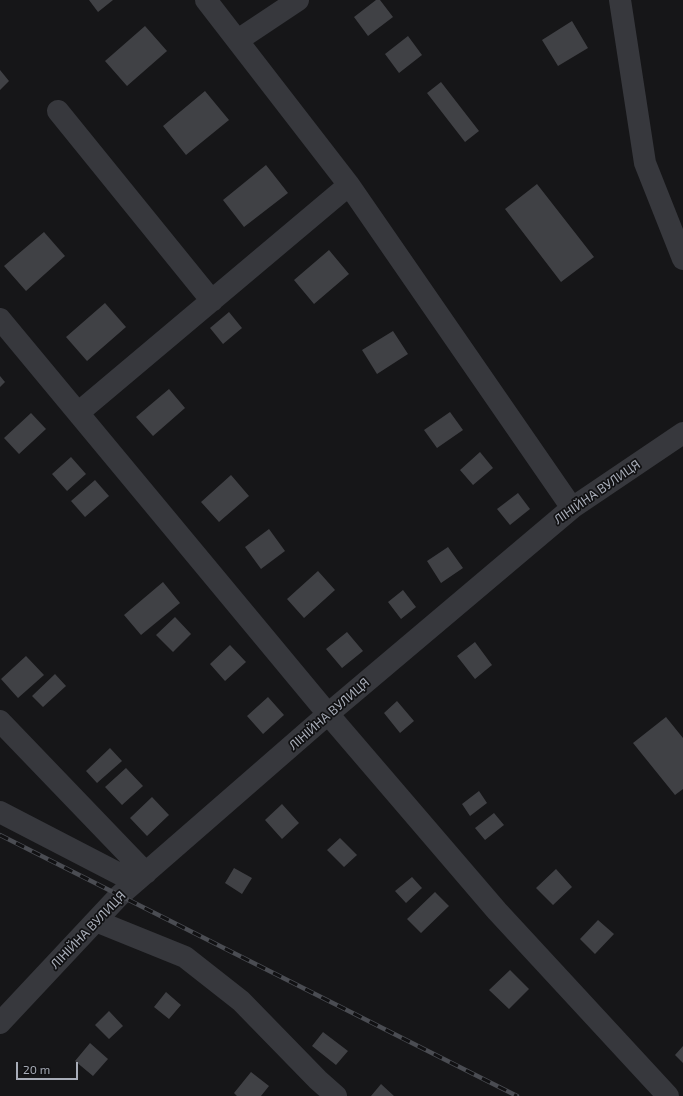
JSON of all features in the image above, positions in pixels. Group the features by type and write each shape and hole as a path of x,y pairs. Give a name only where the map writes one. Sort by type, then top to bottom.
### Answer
{"street":[{"path":"206,0 349,185 572,508"},
{"path":"238,40 298,0"},
{"path":"620,0 646,163 683,259"},
{"path":"58,111 212,301"},
{"path":"78,413 349,185"},
{"path":"0,319 328,714 497,910 668,1096"},
{"name":"ЛІНІЙНА ВУЛИЦЯ","path":"0,1023 119,896 328,714 572,508 683,433"},
{"path":"0,721 140,878"},
{"path":"0,812 140,878"},
{"path":"96,921 185,956 241,1001 318,1080 336,1096"}],"building":[{"path":"89,0 113,0 98,12"},
{"path":"376,0 380,0 393,17 368,36 354,17"},
{"path":"572,21 588,48 558,66 542,40"},
{"path":"145,26 167,51 127,86 105,61"},
{"path":"408,36 422,55 399,73 385,54"},
{"path":"0,70 9,81 0,90"},
{"path":"441,82 479,131 465,142 427,93"},
{"path":"205,91 229,120 186,155 163,126"},
{"path":"266,165 288,193 244,227 223,200"},
{"path":"537,184 594,257 561,282 505,209"},
{"path":"44,232 65,256 26,291 4,266"},
{"path":"329,250 349,274 314,304 294,280"},
{"path":"105,303 126,327 87,361 66,337"},
{"path":"229,312 242,328 223,344 210,328"},
{"path":"393,331 408,354 377,374 362,350"},
{"path":"0,376 5,382 0,387"},
{"path":"169,389 185,408 153,436 136,417"},
{"path":"450,412 463,430 437,448 424,430"},
{"path":"31,413 46,429 19,454 4,438"},
{"path":"480,452 493,468 473,485 460,470"},
{"path":"71,457 86,474 67,491 52,474"},
{"path":"231,475 249,496 219,522 201,502"},
{"path":"95,480 109,496 85,517 71,501"},
{"path":"518,493 530,509 510,525 497,509"},
{"path":"269,529 285,551 261,569 245,547"},
{"path":"448,547 463,568 441,583 427,561"},
{"path":"318,571 335,590 304,618 287,599"},
{"path":"163,582 180,603 141,635 124,615"},
{"path":"403,590 416,607 401,619 388,602"},
{"path":"175,617 191,634 173,652 156,635"},
{"path":"347,632 363,651 342,668 326,649"},
{"path":"475,642 492,665 475,679 457,656"},
{"path":"230,645 246,662 225,681 210,664"},
{"path":"26,656 44,675 18,698 1,679"},
{"path":"55,674 66,686 43,707 32,696"},
{"path":"268,697 284,715 263,734 247,716"},
{"path":"397,701 414,721 400,733 384,713"},
{"path":"666,717 683,738 683,789 675,795 633,743"},
{"path":"110,748 122,761 97,783 86,771"},
{"path":"126,768 143,786 122,805 105,787"},
{"path":"479,791 487,803 470,816 462,804"},
{"path":"152,797 169,815 147,836 130,818"},
{"path":"282,804 299,823 282,839 265,820"},
{"path":"494,813 504,825 485,840 475,828"},
{"path":"340,838 357,855 344,867 327,850"},
{"path":"234,868 252,878 242,894 225,883"},
{"path":"556,869 572,887 553,905 536,888"},
{"path":"412,877 422,888 406,903 395,891"},
{"path":"435,892 449,906 421,933 407,919"},
{"path":"598,920 614,934 595,954 580,939"},
{"path":"510,970 529,989 509,1009 489,990"},
{"path":"166,992 181,1005 169,1019 154,1007"},
{"path":"109,1011 123,1026 109,1039 95,1025"},
{"path":"323,1032 348,1051 336,1065 312,1046"},
{"path":"90,1043 108,1059 93,1076 75,1061"},
{"path":"683,1046 683,1063 675,1055"},
{"path":"251,1072 269,1086 261,1096 237,1096 234,1093"},
{"path":"381,1084 394,1096 371,1096"}],"railway":[{"path":"0,835 517,1096"}]}
